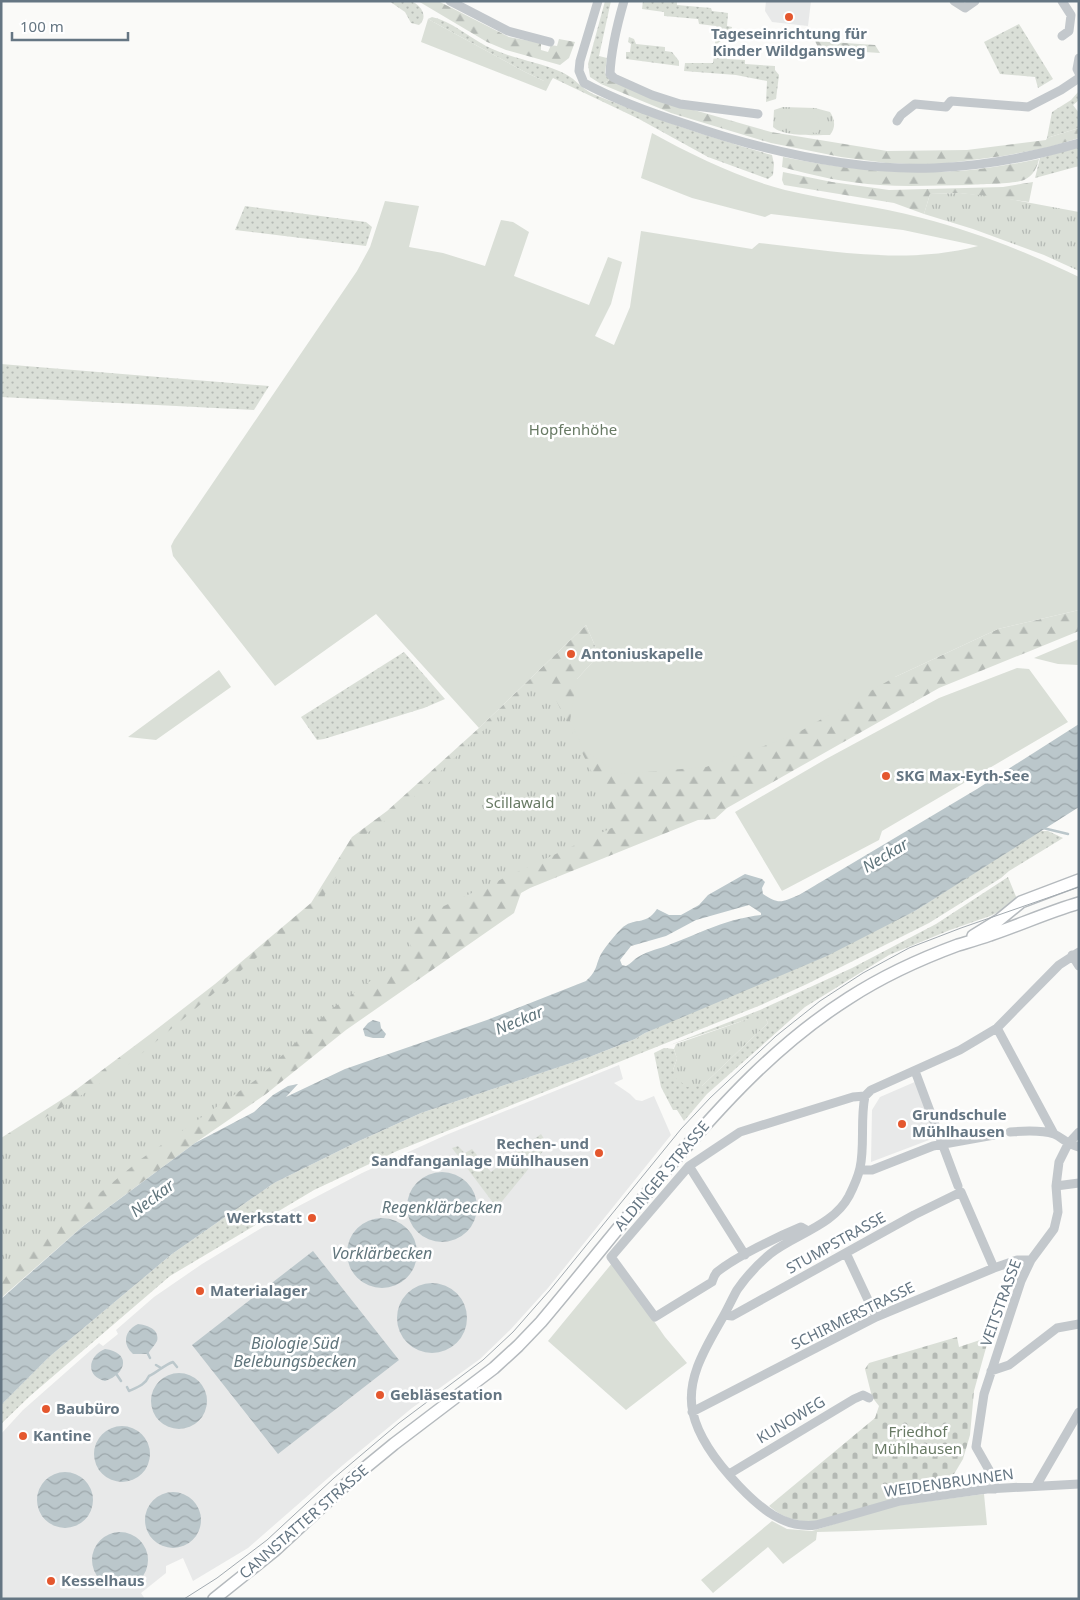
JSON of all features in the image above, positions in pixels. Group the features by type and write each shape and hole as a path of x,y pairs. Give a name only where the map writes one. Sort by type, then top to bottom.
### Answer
{"main road":[{"name":"ALDINGER STRASSE","path":"959,945 989,927 1020,902 1079,880"},
{"name":"ALDINGER STRASSE","path":"394,1444 475,1384 518,1346 541,1322 703,1126 758,1069 803,1031 849,998 925,958 1079,904"},
{"name":"CANNSTATTER STRASSE","path":"214,1599 274,1551 355,1476 394,1444"}],"street":[{"path":"450,1 467,6 508,31 550,42"},
{"path":"598,1 580,61 579,71 584,82 597,90 656,114 716,134 780,151 846,163 908,167 960,166 1043,154 1079,143"},
{"path":"624,1 610,65 610,74 614,78 644,92 680,104 758,114"},
{"path":"954,1 965,8 976,1"},
{"path":"1062,1 1071,15 1068,31 1062,36"},
{"path":"1079,58 1077,69 1079,73"},
{"path":"897,122 901,115 915,104 946,107 951,101 963,98 1028,107 1061,90 1079,78"},
{"path":"1076,953 1079,966"},
{"name":"ALDINGER STRASSE","path":"689,1166 745,1255 715,1273 712,1282 655,1317 611,1257 689,1166 740,1132 853,1097 865,1096 871,1090 960,1050 998,1028 1059,965 1076,953"},
{"path":"998,1028 1054,1134 1068,1144 1079,1147"},
{"path":"915,1071 960,1189 994,1268"},
{"name":"WEIDENBRUNNEN","path":"865,1096 860,1170 848,1198 828,1219 771,1253 755,1268 737,1290 699,1363 692,1395 692,1412 699,1431 713,1454 740,1486 777,1518 793,1525 806,1526 823,1523 900,1501 995,1489 1079,1484"},
{"path":"1010,1132 1030,1131 1054,1134"},
{"name":"VEITSTRASSE","path":"995,1489 993,1477 976,1447 984,1394 1021,1281 1031,1260 1054,1229 1058,1212 1056,1186 1059,1162 1068,1144 1079,1132"},
{"path":"860,1170 872,1170 934,1146 994,1135"},
{"path":"1056,1186 1079,1183"},
{"name":"STUMPSTRASSE","path":"724,1315 732,1316 960,1189"},
{"path":"745,1255 800,1227 808,1231"},
{"path":"846,1253 876,1317"},
{"name":"SCHIRMERSTRASSE","path":"692,1412 876,1317 994,1268 1017,1260 1031,1260"},
{"path":"991,1371 1009,1365 1058,1328 1079,1324"},
{"name":"KUNOWEG","path":"729,1474 854,1398 863,1395 869,1398"},
{"path":"1036,1486 1079,1412"}],"shaded area":[{"name":"Tageseinrichtung für Kinder Wildgansweg","path":"766,1 811,1 808,26 772,22 765,11"},
{"path":"619,1065 623,1079 614,1083 636,1100 642,1101 654,1096 671,1135 548,1288 511,1329 480,1359 412,1408 248,1548 193,1581 183,1558 166,1566 166,1573 141,1593 145,1599 1,1599 1,1434 23,1410 99,1343 103,1346 118,1334 116,1330 154,1297 202,1264 293,1209 362,1173 446,1135"},
{"name":"Grundschule Mühlhausen","path":"917,1081 937,1137 871,1162 872,1110 880,1097"}],"green space":[{"path":"389,1 410,1 414,3 422,11 422,22 419,25 411,23 405,12"},
{"path":"418,1 438,1 509,37 541,43 541,50 548,52 551,45 557,46 559,39 575,42 569,58 560,65 506,50 487,42"},
{"path":"605,1 611,1 599,56 607,58 605,73 610,80 601,84 590,77 588,64"},
{"path":"643,1 677,1 677,5 711,8 712,11 728,13 727,26 732,27 731,34 715,45 716,26 699,24 698,19 664,16 664,12 642,9"},
{"path":"432,17 453,26 495,50 564,73 593,94 682,127 772,155 774,164 773,175 768,179 708,157 639,119 553,78 551,81 544,81 525,72 428,19"},
{"path":"428,19 525,72 544,81 551,81 546,91 421,42"},
{"path":"1019,24 1053,79 1038,88 1035,77 1000,74 984,42"},
{"path":"629,37 634,39 636,44 665,47 665,51 672,52 679,61 679,66 626,59 626,52 630,52 631,44 628,42"},
{"path":"815,41 875,45 880,53 819,49"},
{"path":"714,53 726,55 727,59 745,60 745,64 775,66 775,70 779,75 776,99 766,102 767,81 736,75 684,71 685,63 713,63"},
{"path":"610,80 673,104 771,132 887,151 967,150 1046,140 1047,138 1079,128 1079,138 1046,148 1003,156 933,165 886,163 841,157 771,143 671,113 601,84"},
{"path":"1079,91 1079,100 1073,105 1079,113 1079,128 1047,138 1052,112 1071,100"},
{"path":"783,107 815,108 830,112 834,124 832,132 830,135 809,135 792,134 778,130 773,127 774,110"},
{"path":"790,115 819,117 818,133 789,131"},
{"name":"Hopfenhöhe","path":"652,133 717,166 768,185 802,194 905,214 942,224 1002,244 1079,277 1079,610 998,629 895,677 792,736 706,767 620,774 584,750 570,721 577,679 599,655 586,625 479,728 376,614 275,686 173,556 171,546 357,271 370,247 385,201 419,206 409,247 443,253 485,266 501,220 513,222 529,232 514,276 589,305 608,257 622,262 611,304 595,336 614,345 630,307 641,231 752,249 759,243 869,255 924,255 978,246 903,230 771,214 765,217 692,198 641,178"},
{"path":"1079,147 1079,166 1035,178 1040,158"},
{"path":"783,157 857,169 913,172 972,170 1039,159 1036,169 1032,174 1019,181 971,185 903,186 855,183 806,173 782,167"},
{"path":"783,172 832,182 889,190 1003,187 1033,182 1029,202 960,193 930,194 924,214 894,203 784,185 782,180"},
{"path":"960,193 999,197 1079,212 1079,271 1044,255 973,229 924,214 930,194"},
{"path":"245,206 366,222 372,227 366,246 235,230"},
{"path":"1,364 269,386 254,410 1,397"},
{"name":"Scillawald","path":"1079,610 1079,631 939,688 727,808 715,819 698,820 521,893 514,913 346,1030 266,1094 195,1143 83,1226 1,1298 1,1138 69,1095 153,1032 215,984 311,903 352,837 387,811 479,728 586,625 599,655 577,679 895,677 998,629"},
{"path":"1079,639 1079,665 1058,664 1034,658"},
{"path":"404,652 445,699 424,708 317,740 301,717"},
{"name":"SKG Max-Eyth-See","path":"1017,668 1029,669 1068,722 882,831 879,840 782,891 735,812 826,759 939,698"},
{"path":"219,670 231,687 156,740 128,737"},
{"name":"Scillawald","path":"532,684 552,692 618,825 401,926 413,950 329,1011 257,1079 141,1159 22,1257 1,1277 1,1145 122,1070 317,907 360,838 399,811"},
{"path":"1039,831 1048,831 1063,838 929,923 807,984 761,1005 397,1151 314,1190 170,1276 30,1396 1,1424 1,1405 49,1357 172,1254 274,1183 421,1113 592,1056 635,1039 915,911"},
{"path":"1008,877 1017,899 1011,906 889,955 805,1007 707,1094 684,1121 677,1110 673,1110 661,1087 654,1053 664,1048 674,1049 677,1059 673,1070 702,1086 768,1023 766,1019 748,1019 670,1045 760,1010 852,968 936,924"},
{"path":"748,1019 766,1019 768,1023 702,1086 687,1087 676,1078 673,1070 677,1059 674,1049 676,1044"},
{"path":"541,1134 548,1145 499,1205 494,1204 452,1148 458,1146 465,1153 472,1149 491,1172"},
{"path":"613,1262 665,1337 687,1363 626,1410 548,1341"},
{"name":"Friedhof Mühlhausen","path":"957,1337 959,1347 989,1337 974,1391 970,1435 963,1459 944,1491 814,1522 790,1518 769,1506 875,1418 879,1406 872,1397 865,1369 869,1363"},
{"path":"984,1494 987,1525 817,1532 816,1540 783,1564 768,1547 713,1593 701,1580 772,1521 787,1529 812,1531 892,1506"}],"water":[{"name":"Neckar","path":"1079,724 1079,807 915,911 827,956 645,1033 635,1039 592,1056 421,1113 274,1183 172,1254 49,1357 1,1405 1,1299 82,1227 195,1143 254,1112 273,1095 288,1086 298,1084 286,1097 345,1069 487,1020 586,981 594,971 603,951 621,929 630,923 648,918 657,909 669,915 681,915 699,905 708,895 745,874 762,879 765,882 762,888 763,894 773,900 784,901 799,895 977,789","holes":["749,905 761,913 761,915 726,923 646,953 626,966 622,965 620,960 631,946 666,936 696,920"]},
{"path":"373,1020 380,1022 381,1028 386,1034 384,1038 365,1036 363,1029"},
{"name":"Regenklärbecken","path":"442,1172 455,1175 467,1182 474,1194 477,1207 474,1220 467,1232 455,1239 442,1242 429,1239 417,1232 410,1220 407,1207 410,1194 417,1182 429,1175"},
{"name":"Vorklärbecken","path":"389,1218 402,1224 411,1233 415,1239 417,1253 415,1267 407,1278 396,1286 375,1288 368,1286 357,1278 349,1267 347,1246 349,1239 357,1228 368,1220"},
{"name":"Biologie Süd Belebungsbecken","path":"313,1251 399,1360 278,1454 192,1345"},
{"name":"Vorklärbecken","path":"425,1283 439,1283 452,1289 461,1298 467,1311 465,1331 457,1343 439,1353 425,1353 412,1347 403,1338 397,1325 397,1311 403,1298 412,1289"},
{"path":"138,1324 149,1327 157,1333 157,1341 148,1354 133,1354 127,1346 127,1334"},
{"path":"105,1349 114,1351 119,1355 123,1364 118,1374 105,1381 94,1375 91,1366 95,1356"},
{"path":"179,1373 190,1375 199,1381 205,1390 207,1401 205,1412 199,1421 190,1427 179,1429 168,1427 159,1421 153,1412 151,1401 153,1390 159,1381 168,1375"},
{"path":"116,1426 128,1426 142,1434 150,1448 148,1465 142,1474 128,1482 116,1482 106,1477 99,1470 94,1460 94,1448 99,1438 106,1431"},
{"path":"59,1472 71,1472 81,1476 89,1484 93,1500 89,1516 81,1524 71,1528 59,1528 49,1524 41,1516 37,1506 37,1494 41,1484 49,1476"},
{"path":"167,1492 179,1492 193,1500 201,1514 199,1531 193,1540 179,1548 167,1548 157,1543 150,1536 145,1526 145,1514 150,1504 157,1497"},
{"path":"115,1532 125,1532 140,1540 146,1549 148,1560 146,1571 140,1580 125,1588 115,1588 104,1583 97,1576 92,1565 92,1555 97,1544 104,1537"}],"waterway":[{"path":"1043,828 1068,834"},
{"path":"148,1354 150,1358"},
{"path":"127,1387 129,1391 138,1387 149,1376 173,1362 177,1367"},
{"path":"156,1365 161,1368"},
{"path":"117,1375 121,1381"}],"tram line":[{"path":"184,1599 217,1578 267,1540 334,1478 399,1423 483,1360 513,1332 550,1290 681,1129 710,1098 776,1036 820,1001 863,973 909,948 1079,887"}],"place":[{"name":"Tageseinrichtung für Kinder Wildgansweg","path":"789,17"},
{"name":"Antoniuskapelle","path":"571,654"},
{"name":"SKG Max-Eyth-See","path":"886,776"},
{"name":"Grundschule Mühlhausen","path":"902,1124"},
{"name":"Rechen- und Sandfanganlage Mühlhausen","path":"599,1153"},
{"name":"Werkstatt","path":"312,1218"},
{"name":"Materialager","path":"200,1291"},
{"name":"Gebläsestation","path":"380,1395"},
{"name":"Baubüro","path":"46,1409"},
{"name":"Kantine","path":"23,1436"},
{"name":"Kesselhaus","path":"51,1581"}]}
